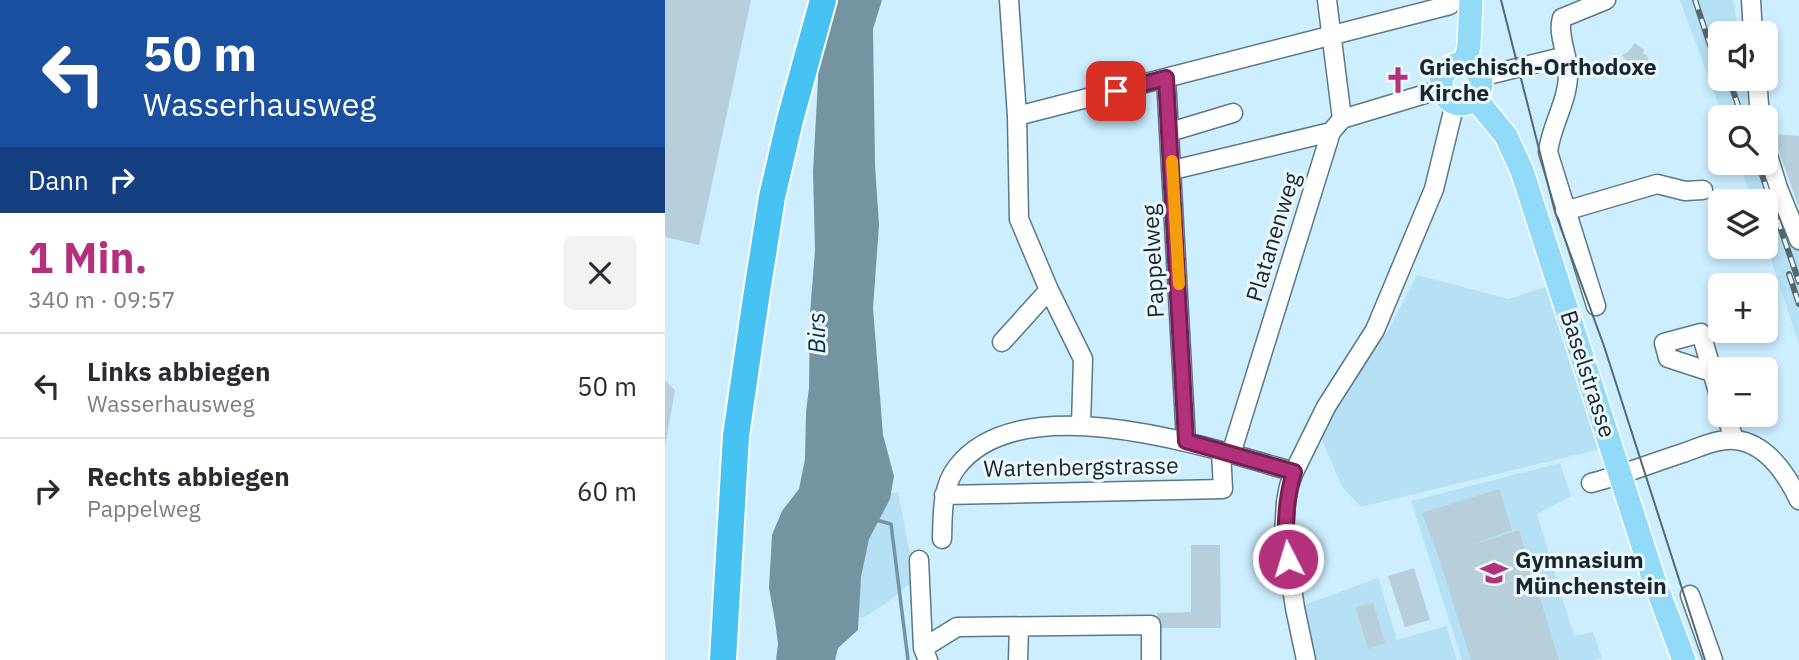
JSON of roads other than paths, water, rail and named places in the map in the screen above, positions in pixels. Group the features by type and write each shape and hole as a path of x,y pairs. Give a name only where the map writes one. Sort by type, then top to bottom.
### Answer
{"highway":[{"path":"705,660 708,580 720,432 738,300 753,216 805,0"},
{"path":"723,660 736,436 772,197 823,0"}],"main road":[{"path":"1460,2 1469,45 1463,86"},
{"name":"Baselstrasse","path":"1463,86 1506,136 1522,171 1654,580 1684,660"}],"street":[{"path":"1009,0 1017,116 1019,219 1049,290 1083,359 1081,425"},
{"name":"Platanenweg","path":"1226,452 1337,125 1333,35 1327,0"},
{"path":"1173,170 1337,125 1566,56 1559,26 1562,18 1606,0"},
{"path":"1751,0 1752,21"},
{"path":"1017,116 1460,2"},
{"name":"Baselstrasse","path":"1566,56 1567,82 1548,152 1596,306"},
{"name":"Pappelweg","path":"1166,78 1186,441"},
{"path":"1306,660 1295,608 1285,535 1286,502 1294,472 1326,407 1375,330 1434,189 1463,86"},
{"path":"1170,132 1233,113"},
{"path":"1774,175 1799,240"},
{"path":"1565,211 1657,184 1685,191 1703,190"},
{"path":"1002,342 1049,290"},
{"path":"942,539 944,495 956,468 973,451 994,440 1031,428 1081,425 1186,441 1294,472"},
{"path":"1730,427 1734,439"},
{"path":"1591,483 1707,445 1734,439 1768,456 1788,477 1799,500"},
{"name":"Wartenbergstrasse","path":"944,495 1223,489 1226,452"},
{"path":"919,560 926,654"},
{"path":"1690,595 1713,660"},
{"path":"926,654 957,627 1151,625 1151,660"},
{"path":"1019,626 1019,660"}],"water":[{"name":"Birs","path":"819,0 882,0 873,29 875,165 879,225 873,308 883,435 894,476 890,499 869,539 861,577 858,630 838,648 835,660 776,660 778,644 769,588 772,535 782,511 799,489 805,459 815,250 813,172"}],"waterway":[{"path":"876,520 891,524 908,660"}],"tram line":[{"path":"1501,0 1555,212 1604,346 1705,660"}],"railway":[{"path":"1695,0 1708,39"},
{"path":"1733,91 1738,105"},
{"path":"1762,175 1799,282"},
{"path":"1789,274 1799,304"}],"place":[{"name":"Griechisch-Orthodoxe Kirche","path":"1398,80"},
{"name":"Gymnasium Münchenstein","path":"1494,573"}]}
